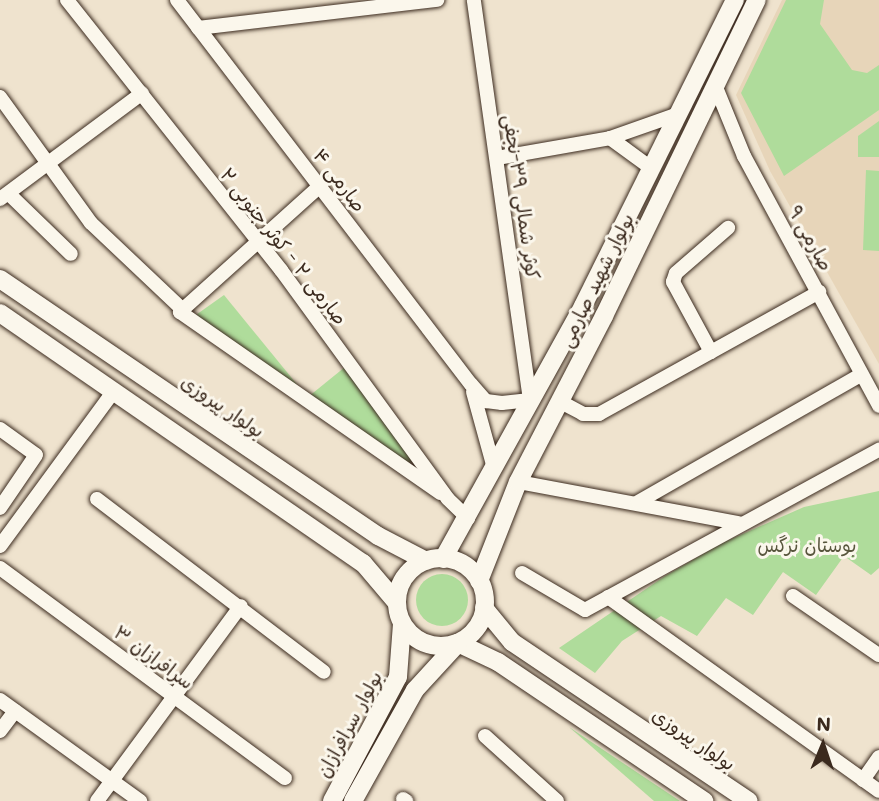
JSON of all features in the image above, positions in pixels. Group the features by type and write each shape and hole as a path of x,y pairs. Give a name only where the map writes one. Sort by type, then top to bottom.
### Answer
{"main road":[{"name":"بولوار شهید صارمی","path":"434,560 468,518 583,306 735,0"},
{"name":"بولوار شهید صارمی","path":"479,581 518,482 757,0"},
{"name":"بولوار پیروزی","path":"0,279 378,537 434,560"},
{"path":"0,313 363,563 397,603 402,624 410,634 433,646 458,643 476,629 484,608 479,581 464,565 434,560 405,578 397,603"},
{"name":"بولوار پیروزی","path":"484,608 512,642 749,801"},
{"name":"بولوار سرافرازان","path":"332,801 398,677 402,624"},
{"path":"458,643 498,662 704,801"},
{"name":"بولوار سرافرازان","path":"353,801 415,690 458,643"}],"street":[{"name":"صارمی ۲ - کوثر جنوبی ۲","path":"67,0 142,93 449,499 468,518"},
{"name":"صارمی ۴","path":"177,0 471,384"},
{"path":"198,28 437,0"},
{"name":"کوثر شمالی ۳۹-نجفی","path":"474,0 530,400"},
{"name":"صارمی ۹","path":"715,85 744,156 879,406"},
{"path":"71,254 4,197 142,93"},
{"path":"0,97 91,223 182,311 449,499"},
{"path":"497,158 610,138 678,114"},
{"path":"610,138 651,168"},
{"path":"182,311 320,185"},
{"path":"711,352 673,282 676,273 728,228"},
{"path":"559,401 583,414 599,414 819,292"},
{"path":"638,502 861,375"},
{"path":"471,384 486,401 530,400"},
{"path":"471,384 494,468"},
{"path":"0,546 114,391"},
{"path":"0,429 36,455 0,508"},
{"path":"522,573 585,610 738,523 879,450"},
{"path":"518,482 638,502 738,523"},
{"path":"97,499 241,606 324,672"},
{"name":"سرافرازان ۳","path":"0,568 285,778"},
{"path":"793,596 879,655"},
{"path":"608,597 879,791"},
{"path":"97,801 241,606"},
{"path":"0,700 140,801"},
{"path":"0,731 15,711"},
{"path":"485,736 557,801"},
{"path":"863,780 879,757"}],"shaded area":[{"path":"782,0 879,0 879,364 770,171 736,95"}],"green space":[{"path":"786,0 824,0 820,24 852,70 867,73 879,65 879,110 784,176 741,93"},
{"path":"879,121 879,157 858,157 858,136"},
{"path":"866,170 879,171 879,251 863,250"},
{"path":"224,295 304,393 193,317"},
{"path":"345,367 416,461 402,464 308,397"},
{"name":"بوستان نرگس","path":"879,491 879,568 871,575 844,556 816,595 783,572 753,615 726,598 697,636 661,616 622,641 595,673 559,648 665,576 722,543 804,507"},
{"path":"442,574 461,581 468,600 461,619 442,626 423,619 416,600 423,581"},
{"path":"569,727 680,801 654,801"}]}
